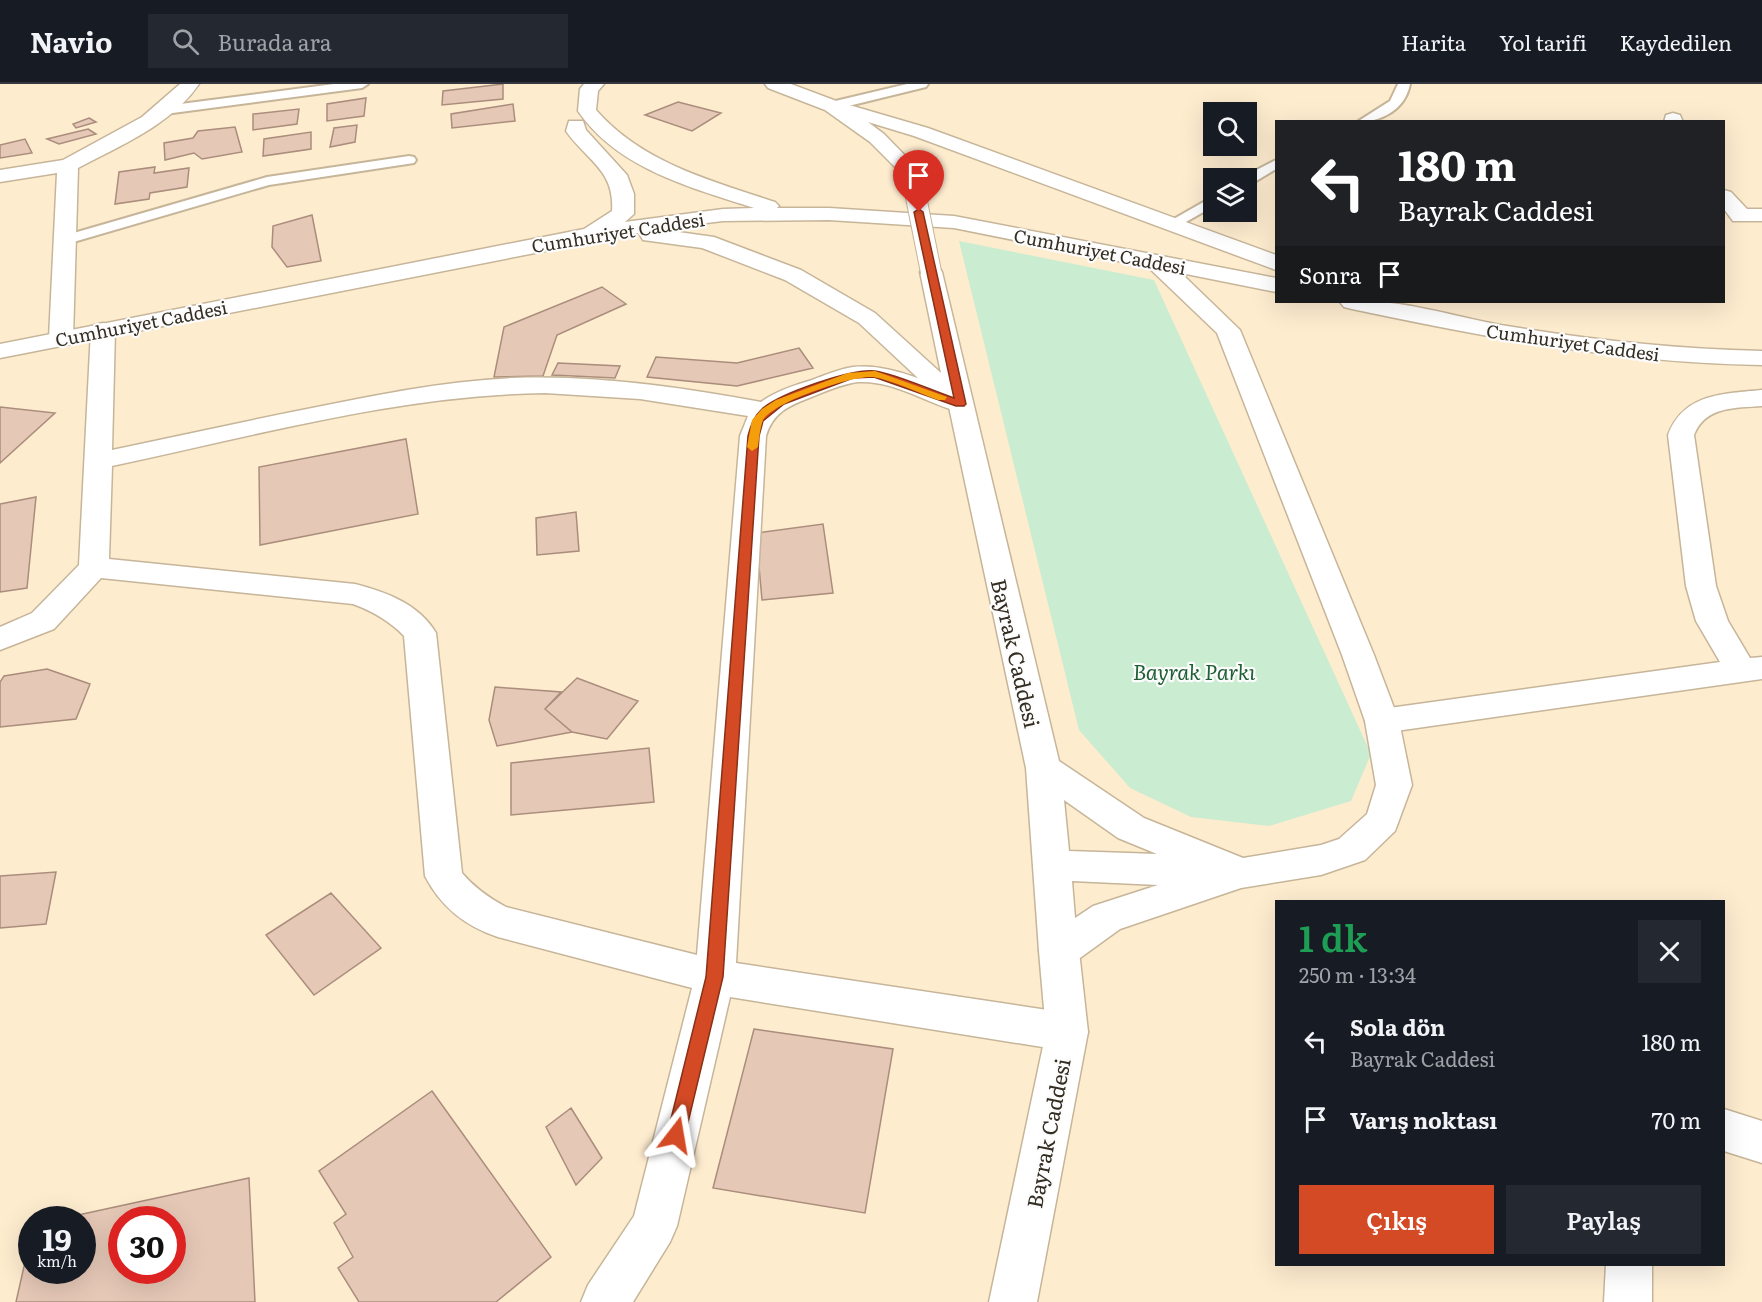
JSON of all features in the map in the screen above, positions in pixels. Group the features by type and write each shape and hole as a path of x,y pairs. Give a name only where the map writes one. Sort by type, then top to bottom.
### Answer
{"main road":[{"path":"0,177 68,165 143,125 165,110 190,84"},
{"path":"595,84 589,88 587,111 598,127 630,151 687,178 793,214"},
{"name":"Bayrak Caddesi","path":"774,84 832,105 877,138 911,171 960,404 1043,768 1067,1032 1013,1302"},
{"path":"573,85 576,131 617,175 624,194 623,213 586,235"},
{"path":"832,105 921,132 1275,263"},
{"path":"61,338 68,165"},
{"path":"1725,197 1741,216 1762,215"},
{"name":"Cumhuriyet Caddesi","path":"0,351 586,235 689,218 723,215 829,214 954,222 1270,284"},
{"path":"586,235 662,235 706,242 793,275 867,318 960,404"},
{"path":"1059,951 1107,917 1241,873 1321,860 1352,850 1382,821 1394,784 1382,722 1237,311 1156,262"},
{"path":"1237,311 1270,284"},
{"name":"Cumhuriyet Caddesi","path":"1357,303 1527,338 1596,349 1679,356 1762,358"},
{"path":"1382,303 1413,315"},
{"path":"0,639 43,621 94,567 103,330"},
{"path":"605,1302 654,1226 715,977 753,436 758,420 766,411 790,398 852,375 864,374 891,379 960,404"},
{"path":"97,461 392,399 472,389 547,386 626,390 709,400 766,411"},
{"path":"1751,669 1712,621 1701,586 1681,435 1687,418 1706,406 1762,398"},
{"path":"94,567 334,591 365,597 391,607 407,619 420,633 444,876 459,897 477,911 498,921 715,977 1067,1032"},
{"path":"1382,722 1751,669"},
{"path":"1043,768 1131,828 1241,873"},
{"path":"1052,866 1241,873"},
{"path":"1725,1130 1762,1142"},
{"path":"1628,1302 1629,1266"}],"lane":[{"path":"165,110 363,84"},
{"path":"878,84 890,92"},
{"path":"832,105 922,84"},
{"path":"1366,120 1394,104 1401,96 1404,84"},
{"path":"65,240 267,181 409,160"},
{"path":"1257,175 1275,165"},
{"path":"1172,224 1203,206"}],"green space":[{"name":"Bayrak Parkı","path":"959,241 1154,280 1371,754 1351,801 1269,826 1191,817 1130,788 1079,730"}],"building":[{"path":"503,84 503,99 442,105 443,91"},
{"path":"366,98 364,116 327,121 327,104"},
{"path":"678,102 721,113 692,131 645,115"},
{"path":"513,104 515,121 452,128 451,114"},
{"path":"299,109 297,124 253,130 253,114"},
{"path":"89,118 96,122 76,128 73,124"},
{"path":"357,125 355,142 330,147 334,128"},
{"path":"235,127 242,152 202,159 194,153 165,160 164,143 193,138 198,131"},
{"path":"88,129 96,134 59,144 47,139"},
{"path":"311,132 311,149 263,156 264,139"},
{"path":"25,139 32,153 0,158 0,145"},
{"path":"155,167 154,173 189,168 187,187 150,193 149,199 115,204 119,172"},
{"path":"312,215 321,261 287,267 272,247 273,226"},
{"path":"602,287 626,304 557,335 543,376 494,377 504,327"},
{"path":"799,348 813,368 737,386 647,377 656,357 737,363"},
{"path":"558,363 620,366 615,378 552,375"},
{"path":"0,407 55,413 0,463"},
{"path":"406,439 418,514 260,545 259,467"},
{"path":"36,497 27,588 0,592 0,504"},
{"path":"576,512 579,551 537,555 536,518"},
{"path":"823,524 833,593 762,600 756,533"},
{"path":"47,669 90,684 76,719 0,727 0,682 4,676"},
{"path":"577,678 638,701 607,739 572,732 545,709"},
{"path":"495,687 561,692 545,709 572,732 497,746 489,720"},
{"path":"649,748 654,802 511,815 511,763"},
{"path":"56,872 46,924 0,928 0,876"},
{"path":"331,893 381,948 314,995 266,935"},
{"path":"754,1029 893,1049 865,1213 713,1188"},
{"path":"432,1091 551,1257 496,1302 359,1302 338,1268 353,1257 334,1223 346,1214 319,1171"},
{"path":"571,1108 602,1158 576,1185 546,1127"},
{"path":"249,1178 255,1302 16,1302 20,1284 96,1284 96,1211 108,1209 108,1284 186,1284 186,1206 120,1206"}],"slow traffic":[{"path":"752,447 758,420 766,411 780,402 852,375 875,374 942,397"}],"route":[{"path":"676,1135 715,977 753,436 758,420 766,411 780,402 852,375 875,374 960,404 919,212"}]}
